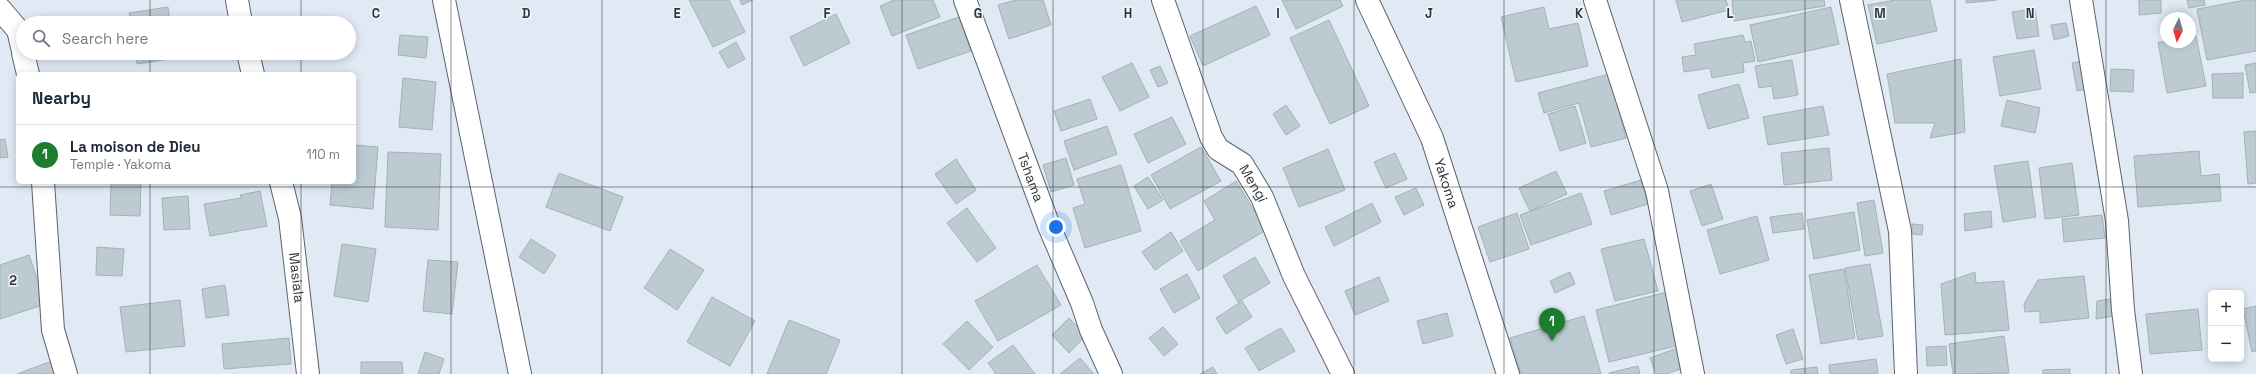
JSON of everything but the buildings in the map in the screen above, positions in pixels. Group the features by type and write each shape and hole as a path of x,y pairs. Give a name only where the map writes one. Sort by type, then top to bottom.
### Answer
{"street":[{"path":"237,0 240,16"},
{"path":"444,0 520,374"},
{"name":"Tshama","path":"965,0 1049,226 1082,304 1090,330 1111,374"},
{"name":"Mengi","path":"1163,0 1211,137 1218,149 1242,164 1262,197 1294,276 1343,374"},
{"name":"Yakoma","path":"1367,0 1432,138 1508,374"},
{"path":"1595,0 1657,191 1693,374"},
{"path":"1851,0 1900,231 1906,374"},
{"path":"2081,0 2117,221 2123,310 2131,374"},
{"path":"0,8 16,28"},
{"path":"25,60 28,72"},
{"path":"250,60 253,72"},
{"path":"43,184 53,330 66,374"},
{"name":"Masiala","path":"282,184 290,218 308,374"}],"place":[{"name":"La moison de Dieu","path":"1552,341"}]}
